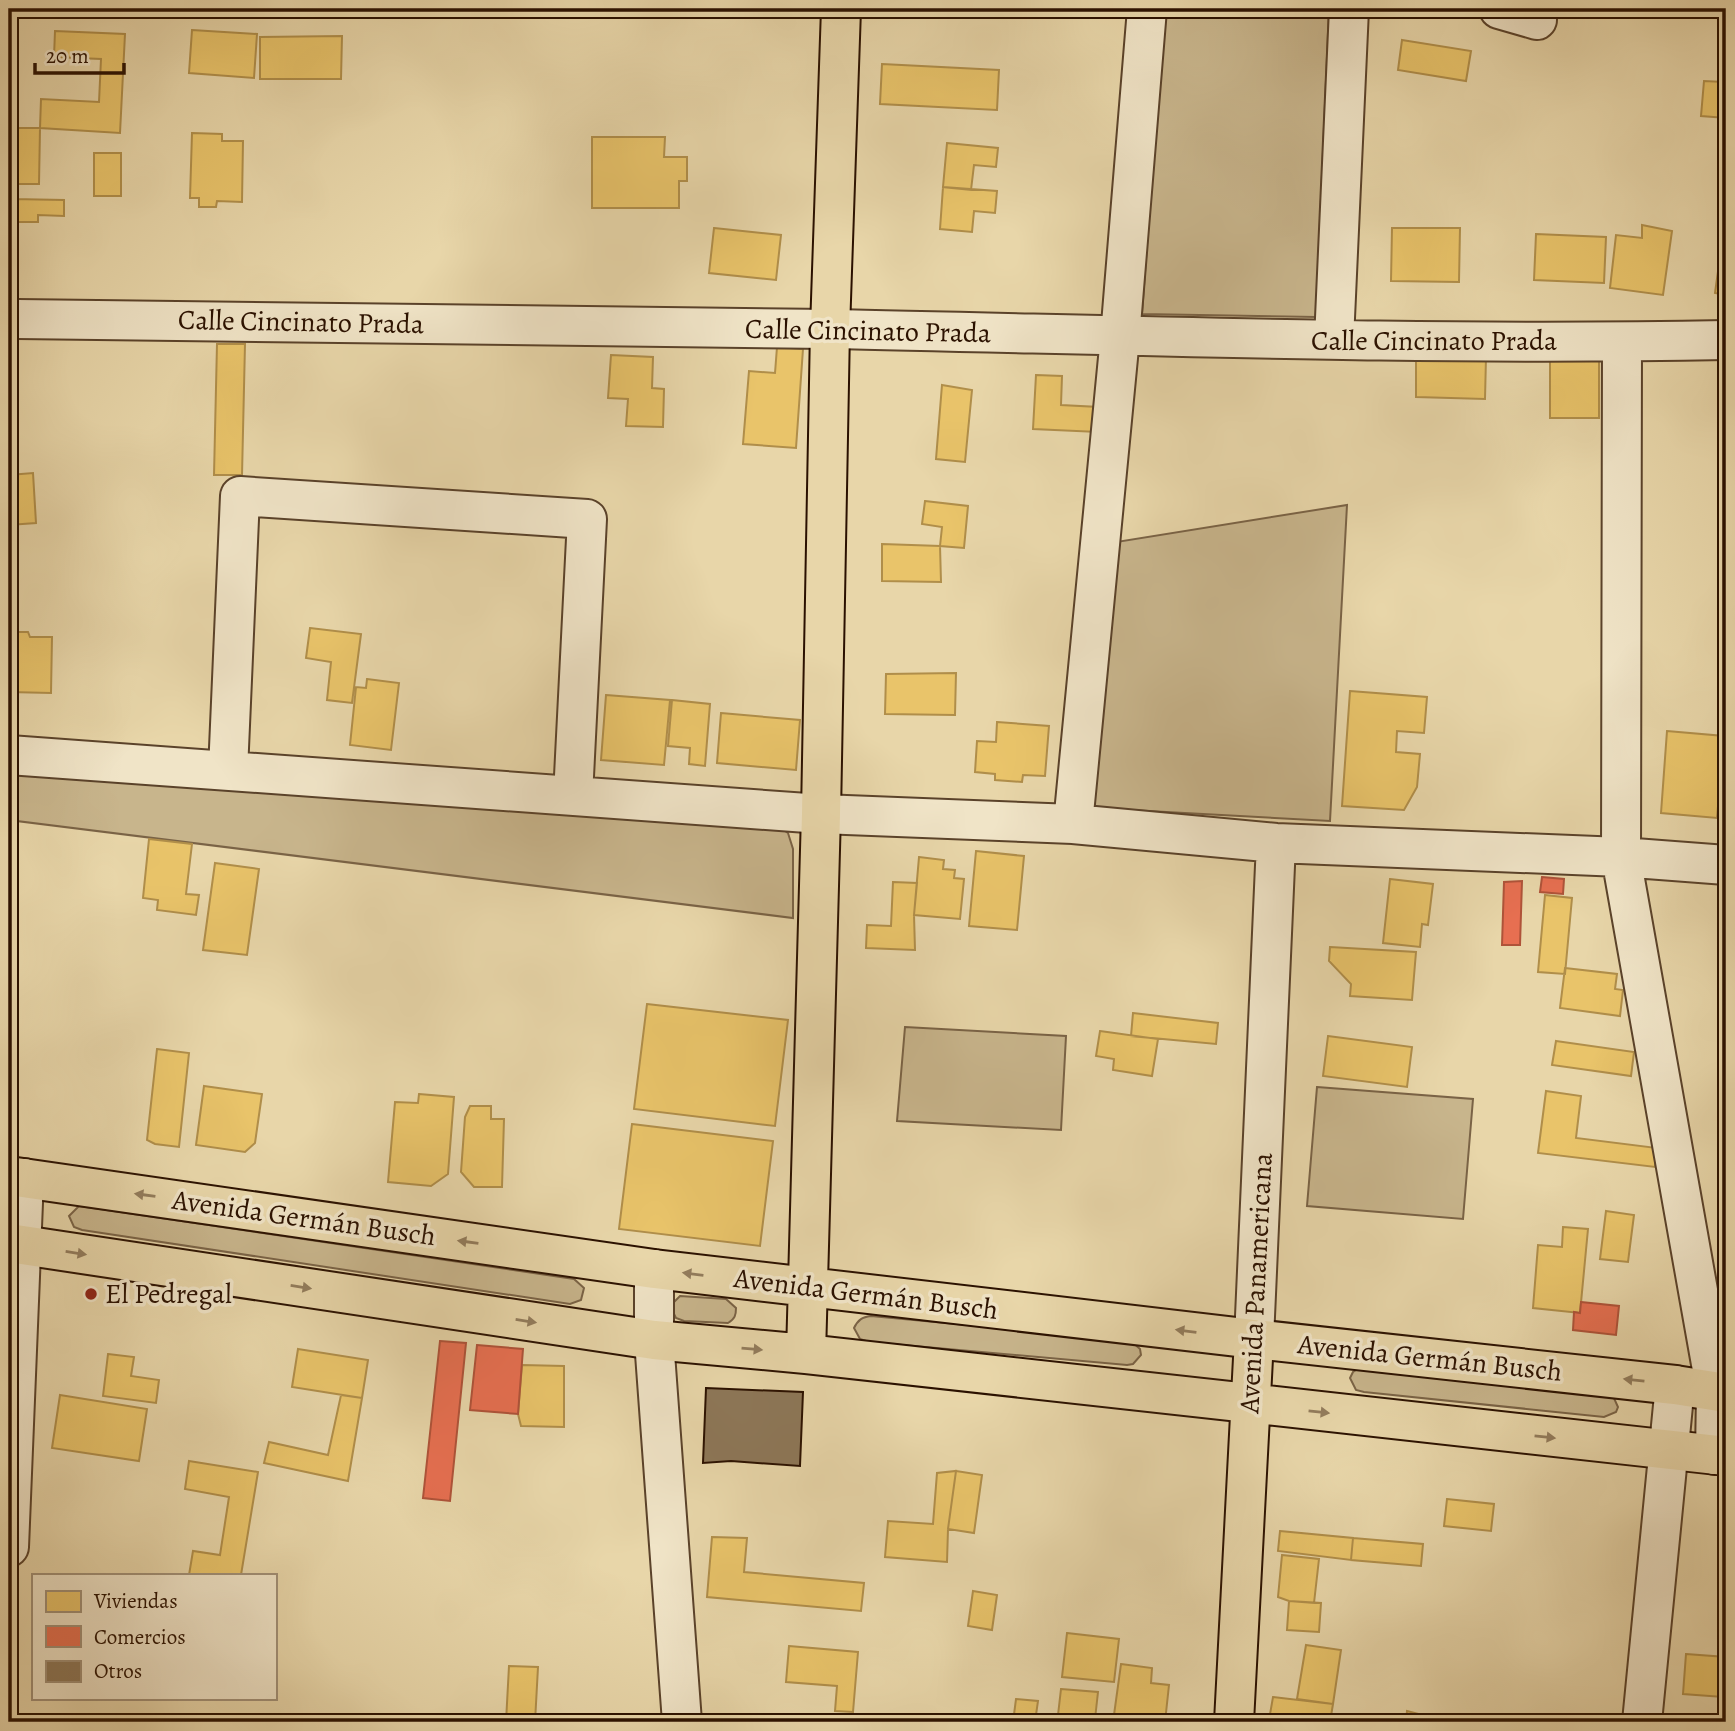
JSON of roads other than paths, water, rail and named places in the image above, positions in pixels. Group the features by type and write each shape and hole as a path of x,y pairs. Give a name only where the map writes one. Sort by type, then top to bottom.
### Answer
{"main road":[{"path":"806,1354 821,814 830,329 841,9"},
{"name":"Avenida Germán Busch","path":"16,1177 654,1269 1721,1392"},
{"path":"15,1244 654,1340 806,1354 1720,1456"},
{"name":"Avenida Panamericana","path":"1234,1722 1254,1339"}],"street":[{"path":"1073,824 1120,337 1147,9"},
{"path":"1334,340 1349,9"},
{"path":"1499,9 1537,20"},
{"name":"Calle Cincinato Prada","path":"9,319 830,329 1334,340 1726,340"},
{"path":"1622,342 1621,857 1721,1392 1720,1456"},
{"path":"228,771 240,496 587,519 573,796"},
{"path":"9,755 821,814 1073,824 1276,843 1621,857 1726,865"},
{"name":"Avenida Panamericana","path":"1254,1339 1276,843"},
{"path":"9,1547 16,1177"},
{"path":"654,1269 654,1340 682,1722"},
{"path":"1642,1722 1675,1385"}],"place":[{"name":"El Pedregal","path":"91,1294"}]}
